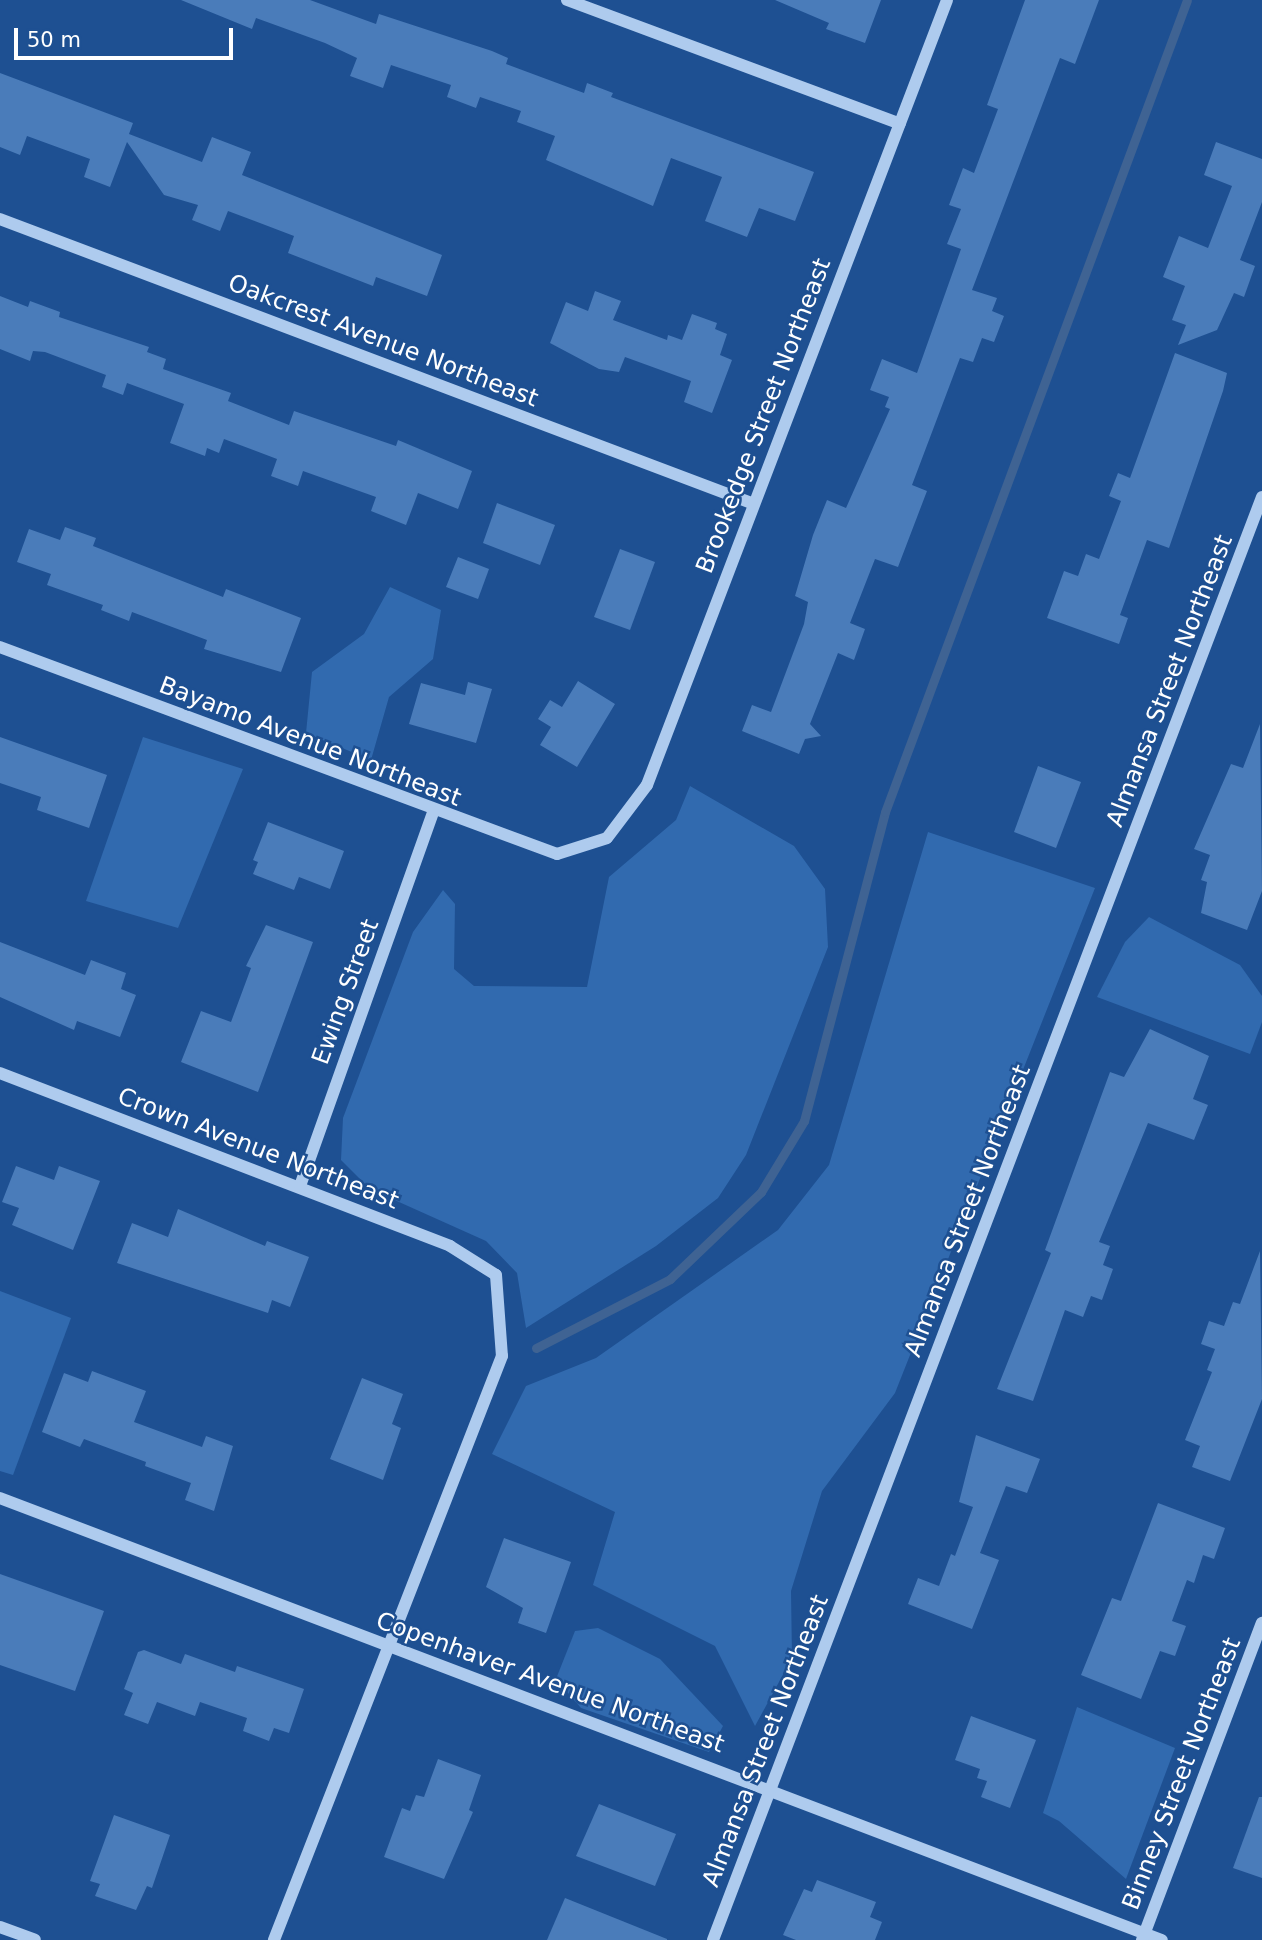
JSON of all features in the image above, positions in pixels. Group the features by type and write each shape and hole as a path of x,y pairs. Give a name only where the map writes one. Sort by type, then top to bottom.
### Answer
{"street":[{"path":"567,0 900,124"},
{"name":"Brookedge Street Northeast","path":"607,838 647,785 751,503 947,0"},
{"name":"Oakcrest Avenue Northeast","path":"0,219 751,503"},
{"name":"Almansa Street Northeast","path":"713,1940 1262,497"},
{"name":"Bayamo Avenue Northeast","path":"0,647 433,811 557,854 607,838"},
{"name":"Ewing Street","path":"300,1186 433,811"},
{"name":"Crown Avenue Northeast","path":"0,1073 450,1245 496,1275 502,1356 388,1646"},
{"name":"Copenhaver Avenue Northeast","path":"0,1498 771,1788 1143,1937 1162,1940"},
{"name":"Binney Street Northeast","path":"1143,1937 1262,1623"},
{"path":"274,1940 388,1646"},
{"path":"0,1927 35,1940"}],"shaded area":[{"path":"390,587 441,610 433,659 389,697 371,760 306,733 312,672 364,634"},
{"path":"143,737 243,769 178,928 86,901"},
{"path":"690,786 794,846 825,889 828,947 746,1155 718,1198 656,1246 526,1328 517,1273 486,1241 370,1189 341,1160 343,1118 413,932 443,890 455,904 454,969 474,986 587,987 609,877 676,820"},
{"path":"928,832 1095,888 895,1393 822,1491 791,1591 792,1658 755,1726 715,1646 593,1585 615,1512 492,1454 526,1386 596,1358 778,1230 829,1165"},
{"path":"1149,917 1240,965 1262,996 1262,1022 1250,1054 1097,997 1125,942"},
{"path":"0,1291 71,1318 13,1475 0,1471"},
{"path":"598,1628 660,1659 723,1726 709,1752 581,1708 556,1679 575,1631"},
{"path":"1077,1707 1175,1748 1126,1879 1059,1821 1043,1813"}],"building":[{"path":"181,0 310,0 376,24 379,14 492,51 508,58 506,64 584,93 587,83 613,93 611,97 814,172 795,221 759,208 747,237 705,221 722,177 671,158 653,206 546,160 555,136 517,122 521,111 480,97 476,108 447,97 451,85 391,65 383,88 350,76 357,58 325,43 256,18 252,29"},
{"path":"775,0 881,0 865,43 826,29 829,23"},
{"path":"1025,0 1099,0 1075,64 1060,58 972,290 997,298 992,311 1004,316 994,342 982,338 973,362 960,358 912,485 927,491 898,567 875,559 850,623 865,629 854,660 838,653 810,724 821,736 805,739 799,754 742,731 752,705 771,712 804,624 808,602 795,596 813,535 827,500 846,508 890,409 885,407 889,397 870,390 882,359 917,373 961,249 947,244 961,209 949,205 963,168 974,173 998,109 987,105"},
{"path":"0,73 133,123 129,134 202,162 212,137 251,152 242,175 442,255 427,296 376,277 373,286 288,253 294,236 228,211 220,231 192,220 198,205 164,195 127,142 110,187 84,177 90,159 27,136 20,155 0,147"},
{"path":"1216,142 1262,159 1262,202 1240,260 1255,266 1244,297 1234,293 1217,330 1178,345 1186,325 1172,320 1185,286 1163,277 1179,236 1208,248 1232,186 1204,175"},
{"path":"595,291 621,301 613,320 667,340 668,335 682,340 692,314 717,323 715,329 727,334 720,355 732,360 712,413 684,402 691,381 625,357 619,372 599,369 550,343 566,302 588,311"},
{"path":"0,296 28,307 30,301 60,312 59,317 149,347 147,352 166,359 163,369 231,393 228,401 289,425 294,411 396,446 398,440 472,471 458,509 418,493 406,525 371,511 376,497 303,471 298,486 271,476 277,459 224,439 219,453 207,448 205,456 170,443 184,404 127,383 123,395 102,387 106,375 45,352 33,351 30,361 0,349"},
{"path":"1175,353 1227,373 1169,548 1147,540 1120,615 1128,618 1119,644 1047,618 1064,571 1078,576 1086,554 1099,559 1121,501 1109,496 1118,473 1130,478"},
{"path":"497,503 555,525 540,565 483,543"},
{"path":"65,527 96,538 93,546 223,597 226,589 301,618 281,672 204,649 207,640 132,612 129,621 101,610 103,605 47,585 51,574 17,562 29,529 60,540"},
{"path":"620,549 655,562 630,630 594,617"},
{"path":"458,557 489,569 478,599 446,587"},
{"path":"578,681 615,704 577,767 540,745 551,727 538,719 550,700 562,707"},
{"path":"468,682 492,689 476,743 409,724 421,683 465,695"},
{"path":"1260,724 1262,891 1247,930 1201,913 1207,882 1201,880 1210,855 1194,849 1231,764 1243,768"},
{"path":"0,737 107,775 89,828 37,810 41,797 0,783"},
{"path":"1038,766 1081,782 1056,848 1014,832"},
{"path":"268,822 344,851 330,889 299,877 294,890 253,874 258,862 253,860"},
{"path":"266,925 313,942 258,1092 181,1062 201,1011 231,1022 251,968 246,966"},
{"path":"0,942 85,975 91,960 126,973 121,989 136,995 120,1037 77,1021 74,1030 0,997"},
{"path":"1150,1029 1209,1056 1193,1099 1208,1105 1194,1140 1148,1123 1099,1242 1110,1246 1103,1265 1113,1269 1102,1300 1091,1296 1083,1317 1065,1310 1033,1401 997,1389 1051,1253 1045,1250 1110,1072 1124,1077"},
{"path":"16,1166 54,1180 59,1166 100,1181 73,1250 12,1225 19,1208 2,1202"},
{"path":"178,1209 265,1246 267,1241 309,1257 290,1307 272,1300 268,1313 117,1263 132,1223 168,1237"},
{"path":"1260,1251 1262,1399 1230,1481 1192,1467 1200,1446 1185,1440 1212,1372 1207,1370 1215,1349 1201,1344 1209,1321 1224,1326 1233,1302 1240,1304"},
{"path":"92,1371 146,1391 134,1422 202,1447 206,1436 233,1446 214,1511 185,1500 191,1483 145,1466 146,1462 84,1439 80,1447 42,1432 64,1373 88,1382"},
{"path":"362,1378 403,1394 392,1424 401,1428 383,1480 330,1459"},
{"path":"976,1435 1040,1459 1027,1493 1006,1486 980,1553 999,1560 972,1629 908,1604 918,1578 939,1586 951,1554 955,1556 973,1507 959,1502"},
{"path":"1158,1503 1225,1528 1214,1559 1203,1555 1194,1583 1187,1580 1172,1621 1186,1626 1175,1656 1160,1651 1141,1699 1081,1675 1112,1598 1121,1601"},
{"path":"504,1538 571,1562 546,1633 518,1623 523,1608 486,1587"},
{"path":"0,1574 104,1611 75,1691 0,1665"},
{"path":"144,1650 181,1664 185,1654 235,1672 237,1666 304,1689 289,1733 274,1728 269,1741 243,1731 247,1718 200,1702 195,1716 157,1702 148,1724 124,1715 133,1693 124,1689 138,1652"},
{"path":"971,1716 1036,1740 1010,1808 981,1797 987,1781 977,1778 980,1769 955,1760"},
{"path":"438,1759 481,1775 469,1810 473,1812 444,1879 384,1857 402,1808 410,1811 416,1795 424,1797"},
{"path":"1259,1797 1262,1797 1262,1878 1233,1868"},
{"path":"599,1804 676,1834 655,1886 576,1856"},
{"path":"114,1815 170,1835 152,1888 147,1886 136,1910 95,1896 100,1884 90,1881"},
{"path":"817,1880 876,1902 870,1917 882,1922 875,1940 796,1940 783,1935 804,1889 812,1892"},
{"path":"565,1898 667,1939 667,1940 547,1940"}],"waterway":[{"path":"536,1348 670,1279 761,1192 804,1121 885,812 1187,0"}]}
